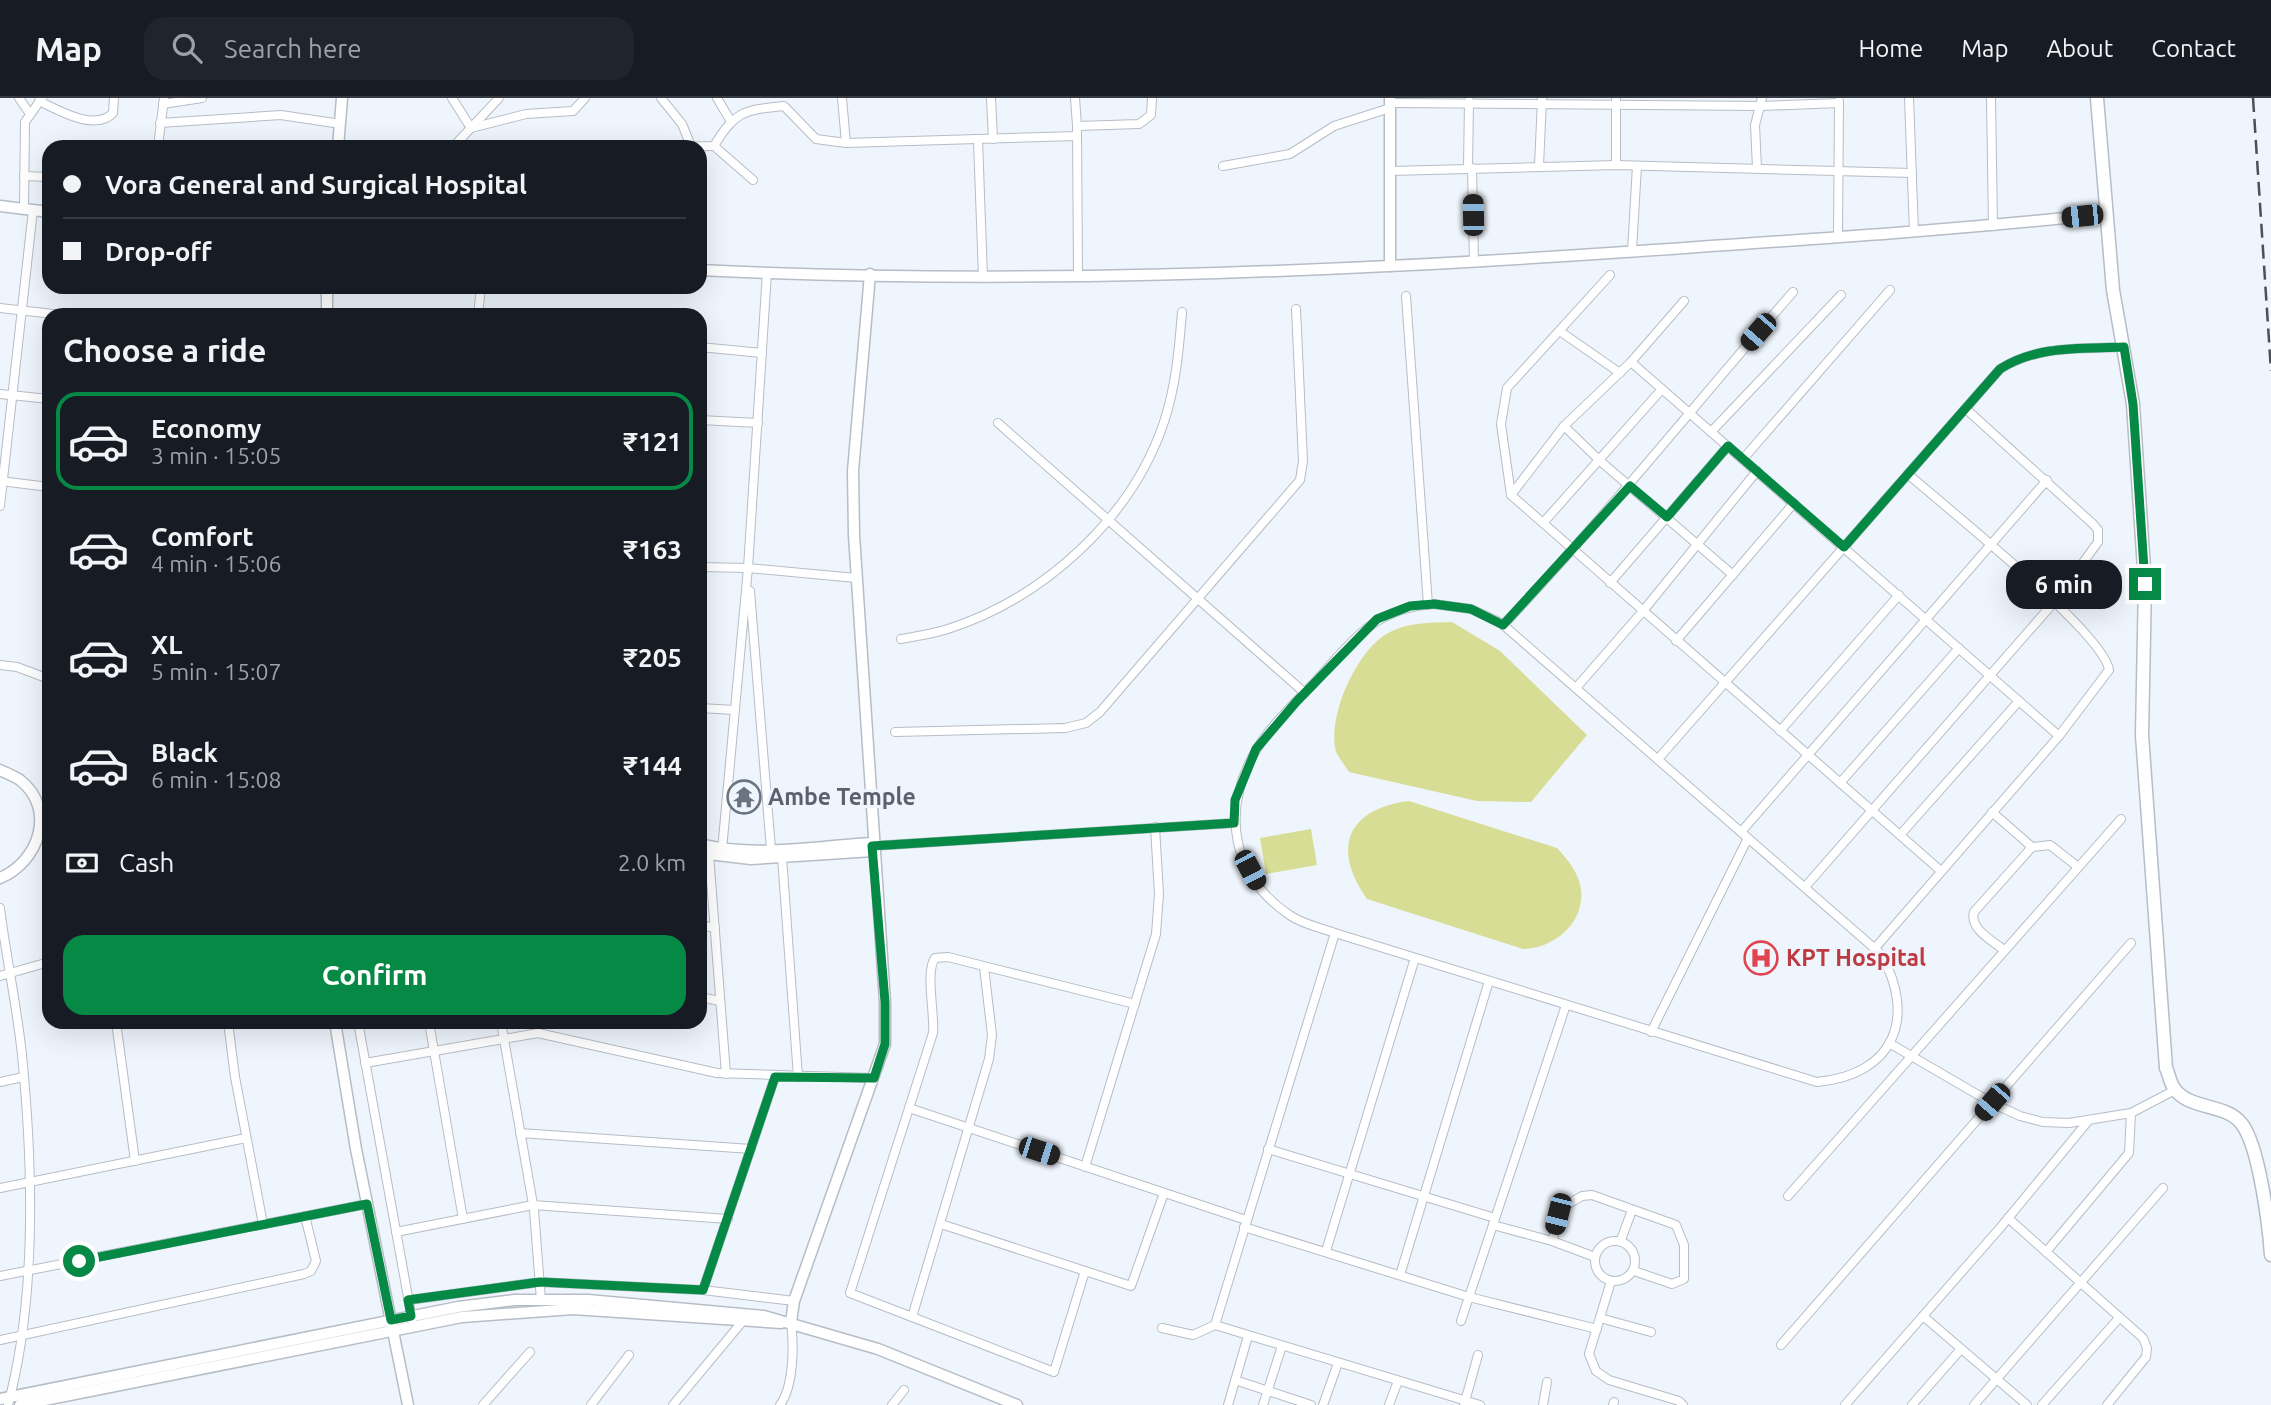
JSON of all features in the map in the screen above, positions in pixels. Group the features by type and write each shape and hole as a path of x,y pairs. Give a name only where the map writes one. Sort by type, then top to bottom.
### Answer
{"main road":[{"path":"2097,98 2104,214 2113,290 2133,404 2145,584 2142,735 2166,1068 2175,1090 2191,1100 2224,1110 2241,1122 2252,1142 2269,1230 2271,1255"}],"street":[{"path":"19,98 30,114"},
{"path":"0,506 22,311 29,209 24,176 24,135 30,114 40,100 85,120 102,119 113,113 114,98"},
{"path":"159,140 163,101 202,98"},
{"path":"333,140 336,98"},
{"path":"339,140 342,98"},
{"path":"452,98 471,128"},
{"path":"460,140 499,98"},
{"path":"662,98 682,124 689,140"},
{"path":"717,98 730,120"},
{"path":"842,98 846,143"},
{"path":"991,98 993,139"},
{"path":"1075,98 1078,277"},
{"path":"713,146 730,120 755,109 782,102 816,139 846,143 978,140 1139,124 1149,119 1152,98"},
{"path":"1909,98 1914,232"},
{"path":"1991,98 1993,226"},
{"path":"471,128 526,114 573,111 584,99"},
{"path":"1469,101 1474,262"},
{"path":"1539,166 1542,101"},
{"path":"1616,101 1616,166"},
{"path":"1223,166 1290,154 1334,126 1390,103 1839,101 1838,237"},
{"path":"1757,168 1755,125 1762,102"},
{"path":"1390,103 1390,266"},
{"path":"160,123 271,115 334,123"},
{"path":"978,140 984,277"},
{"path":"707,146 713,146 753,180"},
{"path":"1390,171 1637,166 1912,173"},
{"path":"1632,251 1637,166"},
{"path":"24,176 42,177"},
{"path":"0,206 42,211"},
{"path":"707,270 1078,277 1390,266 1914,232 2104,214"},
{"path":"722,850 748,568 767,272"},
{"path":"780,1405 785,1399 792,1356 791,1322 794,1301 885,1044 885,1002 872,846 856,579 853,471 870,274"},
{"path":"1610,275 1507,388 1502,404 1501,424 1511,495 1941,871"},
{"path":"1743,459 1890,290"},
{"path":"1503,625 1574,551 1688,412 1793,292"},
{"path":"1711,432 1842,295"},
{"path":"1406,296 1428,605"},
{"path":"1511,495 1564,426 1631,362 1684,301"},
{"path":"0,308 42,313"},
{"path":"895,732 1065,728 1086,723 1100,712 1300,480 1303,460 1296,309"},
{"path":"901,639 948,629 1023,592 1077,553 1109,521 1139,478 1164,423 1178,369 1182,312"},
{"path":"1560,332 1620,373"},
{"path":"1658,759 2000,369 2021,356 2043,350 2124,347"},
{"path":"707,348 762,353"},
{"path":"1631,362 2059,736"},
{"path":"1543,523 1662,389"},
{"path":"0,394 42,398"},
{"path":"1805,887 2055,601 2096,547 2099,537 2094,524 1966,409"},
{"path":"707,419 758,423"},
{"path":"998,423 1305,693"},
{"path":"1564,426 1599,460 1732,575"},
{"path":"1610,583 1728,446"},
{"path":"1576,688 1643,611 1757,471"},
{"path":"1875,948 2059,736 2109,670 2103,653 2055,601 1908,474"},
{"path":"1651,1032 1745,835 1808,755 2047,481"},
{"path":"1,482 42,485"},
{"path":"1676,640 1794,503"},
{"path":"707,567 748,568 856,579"},
{"path":"748,568 771,849"},
{"path":"1780,732 1899,595"},
{"path":"1410,606 1471,609 1503,625 1875,948 1894,977 1899,998 1897,1028 1884,1055 1868,1068 1839,1080 1817,1082 1335,933 1293,918 1260,888 1240,852 1234,823 1235,800 1256,749 1305,693 1377,619 1410,606"},
{"path":"1840,783 1959,648"},
{"path":"0,664 42,676"},
{"path":"1900,835 2019,701"},
{"path":"707,708 735,710"},
{"path":"0,770 20,781 42,807"},
{"path":"1992,812 2032,847"},
{"path":"1788,1196 2121,819"},
{"path":"707,846 722,850 872,846 1234,823"},
{"path":"1085,1167 1156,934 1159,894 1155,827"},
{"path":"0,877 12,873 28,859 42,834"},
{"path":"2004,950 1977,928 1972,917 2032,847 2050,845 2078,867"},
{"path":"707,854 751,859 872,846"},
{"path":"782,857 798,1077"},
{"path":"707,874 715,929 726,1074"},
{"path":"0,908 23,1077 28,1182 20,1361 6,1401"},
{"path":"707,927 715,929"},
{"path":"1215,1325 1335,933"},
{"path":"1781,1345 2131,943"},
{"path":"1085,1272 1054,1372 850,1293 933,1033 932,963 941,956 948,957 1135,1004"},
{"path":"1326,1251 1415,958"},
{"path":"0,976 42,964"},
{"path":"912,1317 989,1059 992,1035 984,967"},
{"path":"1400,1275 1489,981"},
{"path":"707,998 720,1001"},
{"path":"1461,1321 1566,1005"},
{"path":"117,1029 135,1161"},
{"path":"229,1029 263,1224"},
{"path":"336,1029 367,1204 408,1405"},
{"path":"359,1029 412,1321"},
{"path":"430,1029 463,1219"},
{"path":"502,1029 533,1205 541,1300"},
{"path":"365,1063 538,1033 657,1062 726,1074 874,1078"},
{"path":"1889,1043 1992,1102 2020,1116 2043,1122 2089,1120 2131,1113 2175,1090"},
{"path":"0,1082 23,1077"},
{"path":"703,1290 775,1077"},
{"path":"909,1108 1400,1275 1469,1297 1597,1329"},
{"path":"2046,1252 2129,1153 2131,1113"},
{"path":"1844,1405 2008,1219 2089,1120"},
{"path":"520,1133 751,1149"},
{"path":"0,1188 246,1138"},
{"path":"1268,1149 1424,1196 1595,1257"},
{"path":"1974,1405 2163,1188"},
{"path":"941,1224 1085,1272 1133,1285 1164,1193"},
{"path":"1552,1241 1563,1207 1581,1196 1592,1195 1676,1225 1684,1245 1684,1279 1672,1284 1634,1271"},
{"path":"0,1276 367,1204"},
{"path":"396,1232 533,1205 728,1219"},
{"path":"1621,1240 1632,1210"},
{"path":"0,1340 304,1274 311,1271 316,1261 305,1216"},
{"path":"2008,1219 2143,1338 2147,1348 2146,1357 2107,1405"},
{"path":"1609,1240 1621,1240 1636,1254 1634,1271 1621,1281 1611,1281 1595,1266 1595,1257 1597,1250 1609,1240"},
{"path":"1611,1281 1589,1354 1596,1371 1609,1380 1683,1405"},
{"path":"408,1300 540,1282 703,1290 794,1301"},
{"path":"6,1401 514,1300 541,1300 673,1306 764,1316 878,1349 1017,1405"},
{"path":"412,1321 501,1312 573,1309 742,1322 791,1322"},
{"path":"1923,1316 2026,1405"},
{"path":"1600,1318 1651,1332"},
{"path":"2042,1405 2119,1318"},
{"path":"673,1405 742,1322"},
{"path":"20,1405 392,1325"},
{"path":"1162,1328 1193,1335 1215,1325 1464,1403 1480,1405"},
{"path":"1228,1405 1248,1336"},
{"path":"1264,1405 1282,1346"},
{"path":"1912,1405 1961,1349"},
{"path":"483,1405 530,1352"},
{"path":"591,1405 629,1355"},
{"path":"1464,1403 1478,1355"},
{"path":"1323,1405 1338,1363"},
{"path":"1236,1380 1311,1405"},
{"path":"1389,1405 1398,1381"},
{"path":"1543,1405 1547,1382"},
{"path":"892,1405 904,1390"}],"green space":[{"path":"1452,622 1500,651 1587,735 1531,802 1477,801 1349,772 1336,751 1334,734 1341,701 1366,653 1377,641 1396,629 1419,624"},
{"path":"1409,801 1557,848 1572,867 1580,884 1581,902 1572,924 1545,945 1523,949 1367,899 1350,863 1348,848 1351,834 1359,822 1371,813 1388,805"},
{"path":"1311,829 1317,865 1266,874 1260,838"}],"railway":[{"path":"2253,98 2271,371"}],"place":[{"name":"Ambe Temple","path":"744,797"},
{"name":"KPT Hospital","path":"1761,958"}],"route":[{"path":"79,1261 367,1204 391,1320 411,1316 408,1300 540,1282 703,1290 775,1077 874,1078 885,1044 885,1002 872,846 1234,823 1235,800 1256,749 1297,701 1377,619 1410,606 1434,604 1471,609 1503,625 1574,551 1630,486 1667,517 1728,446 1844,547 2000,369 2021,356 2043,350 2124,347 2133,404 2145,584"}]}
